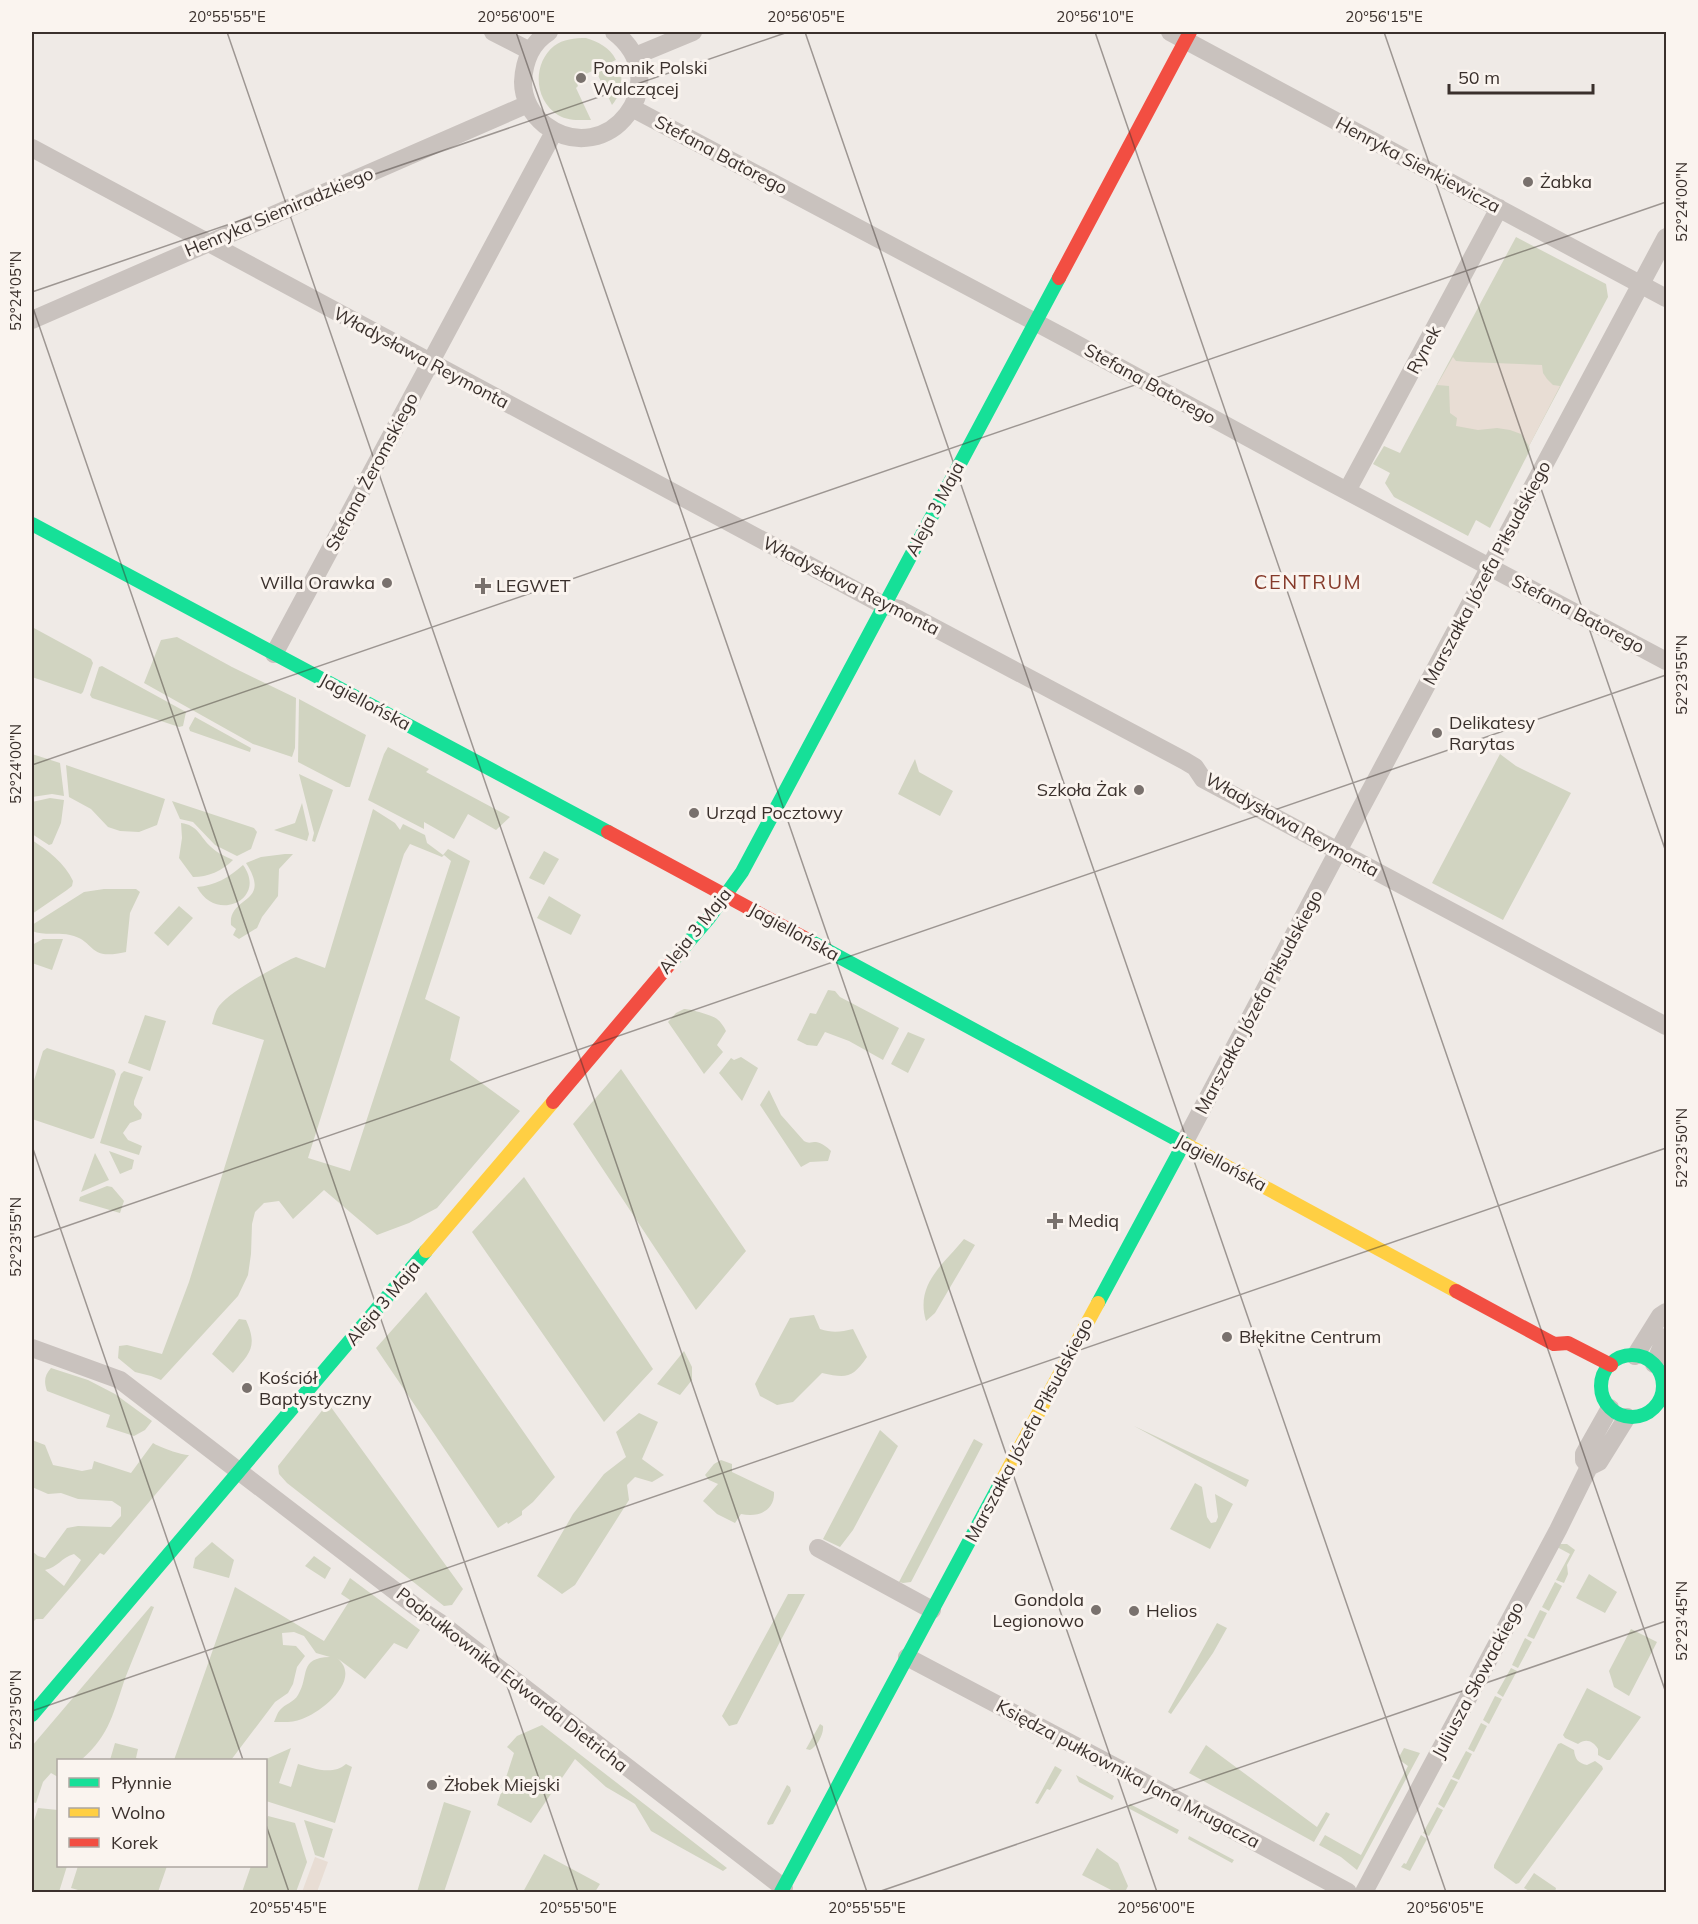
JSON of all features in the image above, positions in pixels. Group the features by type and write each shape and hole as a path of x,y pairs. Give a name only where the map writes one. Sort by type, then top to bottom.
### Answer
{"street":[{"path":"493,32 530,51"},
{"path":"549,32 541,37 530,51 524,68 523,87 528,104 538,120 554,132 571,138 589,138 606,133 621,123 633,108 639,92 640,74 635,56 625,40 614,32"},
{"path":"635,56 693,32"},
{"name":"Henryka Sienkiewicza","path":"1182,34 1666,298"},
{"name":"Aleja 3 Maja","path":"32,1715 241,1472 726,895 747,862 1035,323 1182,34"},
{"name":"Henryka Siemiradzkiego","path":"32,320 528,104"},
{"name":"Stefana Batorego","path":"633,108 1666,661"},
{"name":"Stefana Żeromskiego","path":"274,654 554,132"},
{"name":"Władysława Reymonta","path":"32,148 883,605 908,614 1185,761 1195,767 1203,779 1666,1026"},
{"name":"Rynek","path":"1347,491 1499,208"},
{"name":"Marszałka Józefa Piłsudskiego","path":"783,1890 1666,237"},
{"name":"Jagiellońska","path":"32,524 1184,1143 1555,1349 1562,1342 1568,1343 1611,1365"},
{"path":"1635,1356 1660,1316 1666,1312"},
{"path":"1654,1364 1666,1337"},
{"name":"Podpułkownika Edwarda Dietricha","path":"32,1348 120,1380 416,1607 439,1622 783,1890"},
{"path":"1635,1356 1654,1364 1665,1390 1661,1398 1661,1409 1640,1416 1627,1417 1610,1408 1597,1381 1611,1365 1623,1357 1635,1356"},
{"name":"Juliusza Słowackiego","path":"1588,1467 1584,1454 1610,1408"},
{"name":"Juliusza Słowackiego","path":"1364,1893 1558,1530 1588,1467 1599,1462 1627,1417"},
{"path":"818,1548 932,1610"},
{"name":"Księdza pułkownika Jana Mrugacza","path":"907,1657 1348,1893"}],"green space":[{"path":"586,38 607,48 616,60 575,79 578,86 576,88 591,120 562,117 550,108 540,91 539,72 542,62 554,46 561,42"},
{"path":"618,63 621,85 612,105 597,73"},
{"path":"1516,237 1606,284 1608,297 1529,446 1530,450 1490,528 1476,520 1468,536 1394,497 1385,483 1390,473 1373,464 1384,446 1400,453"},
{"path":"32,627 91,659 93,663 81,694 32,677"},
{"path":"177,637 296,698 295,748 292,757 253,744 144,683 161,640"},
{"path":"102,666 186,712 183,726 179,727 92,698 90,695 99,667"},
{"path":"299,699 366,735 350,787 298,762"},
{"path":"195,717 251,748 250,752 190,731 189,728"},
{"path":"388,747 429,769 426,772 510,817 496,830 468,814 454,839 424,822 424,829 368,800"},
{"path":"32,754 60,763 64,796 52,794 32,797"},
{"path":"1500,754 1516,766 1571,793 1503,920 1432,883"},
{"path":"915,759 919,772 953,791 940,816 898,794"},
{"path":"66,765 165,799 157,825 139,832 120,831 108,827 91,809 69,797"},
{"path":"299,774 333,790 315,842 312,841 314,833"},
{"path":"50,798 64,800 61,823 52,844 49,845 32,834 32,802"},
{"path":"172,801 254,828 257,832 251,849 237,856 215,845 193,822 180,819"},
{"path":"302,803 309,834 307,841 274,830 295,823"},
{"path":"373,809 395,823 400,830 403,824 425,835 427,843 443,855 448,849 470,861 425,999 460,1017 450,1060 520,1111 437,1208 409,1223 377,1235 324,1190 293,1219 279,1201 264,1203 255,1212 248,1275 238,1296 161,1380 135,1372 118,1358 119,1346 127,1345 162,1354 189,1282 264,1040 212,1024 216,1010 242,987 296,957 325,968","holes":["410,844 442,857 444,855 451,861 350,1171 308,1158 404,854"]},
{"path":"181,823 191,826 213,849 233,860 214,873 193,877 179,858 182,838"},
{"path":"32,840 60,863 73,881 72,886 32,914"},
{"path":"544,851 559,859 544,885 529,878"},
{"path":"293,854 279,869 278,896 262,917 257,928 239,939 233,935 236,929 231,925 232,915 252,893 255,886 246,863 261,857"},
{"path":"243,865 249,877 249,888 244,897 236,903 216,904 205,898 197,887 222,880"},
{"path":"104,889 136,889 140,892 130,913 126,952 104,954 93,949 85,941 70,935 32,931 32,925 84,892"},
{"path":"549,896 581,915 571,935 537,918"},
{"path":"179,906 193,918 168,946 154,933"},
{"path":"43,939 63,939 52,970 32,963 32,945"},
{"path":"828,990 835,991 840,997 899,1028 883,1060 849,1041 825,1032 817,1046 807,1045 797,1040 810,1013 816,1014"},
{"path":"684,1009 714,1017 726,1031 717,1045 723,1052 704,1074 668,1022 676,1013"},
{"path":"145,1015 166,1021 150,1071 128,1063"},
{"path":"908,1032 925,1039 908,1073 891,1064"},
{"path":"47,1048 114,1070 116,1074 94,1138 91,1139 32,1119 32,1087 43,1051"},
{"path":"741,1057 758,1068 742,1101 719,1073 731,1058 734,1060"},
{"path":"621,1069 746,1251 696,1310 573,1124"},
{"path":"124,1071 143,1077 134,1101 134,1105 142,1114 141,1119 130,1123 123,1133 128,1140 142,1146 139,1155 100,1143 121,1074"},
{"path":"769,1090 781,1115 804,1141 820,1143 831,1151 828,1161 810,1162 801,1167 760,1105"},
{"path":"109,1151 134,1160 132,1169 120,1174"},
{"path":"95,1153 109,1180 81,1192"},
{"path":"524,1177 653,1369 604,1422 472,1232"},
{"path":"107,1186 112,1187 124,1201 120,1213 79,1201 80,1197"},
{"path":"964,1239 975,1245 935,1313 926,1321 924,1296 928,1286 933,1276"},
{"path":"426,1292 555,1477 522,1511 522,1515 498,1528 376,1348"},
{"path":"814,1315 820,1329 836,1332 853,1329 867,1357 857,1369 848,1375 837,1376 822,1373 793,1402 777,1405 760,1396 755,1384 790,1318"},
{"path":"239,1319 246,1320 252,1343 248,1355 233,1373 212,1354"},
{"path":"684,1351 692,1367 692,1380 680,1395 657,1384"},
{"path":"51,1368 88,1380 115,1394 152,1421 145,1430 134,1436 106,1427 110,1415 47,1391 45,1379"},
{"path":"328,1403 463,1589 452,1605 444,1606 287,1483 279,1474 278,1466"},
{"path":"639,1413 658,1422 642,1459 664,1475 652,1482 635,1477 627,1485 629,1500 575,1585 562,1594 537,1576 573,1514 604,1474 626,1457 616,1432"},
{"path":"1134,1426 1249,1480 1246,1487"},
{"path":"880,1430 898,1446 853,1530 840,1547 823,1539"},
{"path":"974,1439 983,1444 911,1582 899,1582"},
{"path":"32,1440 45,1445 53,1465 82,1471 92,1469 94,1461 131,1473 153,1443 189,1455 104,1555 100,1553 43,1619 36,1619 32,1623 32,1551 45,1558 67,1528 111,1527 121,1516 121,1507 112,1501 78,1499 61,1493 48,1494 32,1487","holes":["74,1554 81,1560 64,1586 45,1570"]},
{"path":"721,1460 732,1464 732,1472 774,1492 772,1504 764,1512 753,1515 741,1514 735,1523 717,1514 703,1501 718,1484 709,1480 705,1475 714,1464"},
{"path":"1195,1483 1202,1487 1207,1517 1211,1523 1216,1522 1218,1517 1215,1494 1233,1504 1210,1549 1170,1529"},
{"path":"212,1542 234,1560 229,1578 193,1568 195,1558"},
{"path":"1559,1544 1567,1544 1575,1550 1567,1565 1568,1574 1564,1583 1556,1580 1570,1554 1557,1547"},
{"path":"314,1556 331,1568 325,1579 305,1566"},
{"path":"1589,1574 1617,1592 1605,1613 1576,1598"},
{"path":"350,1578 420,1630 407,1649 394,1643 365,1679 337,1658 344,1666 345,1675 343,1685 337,1694 320,1709 299,1720 274,1722 280,1710 298,1695 309,1664 320,1658 330,1657 316,1653 304,1636 294,1632 282,1633 283,1645 296,1646 305,1656 297,1667 288,1693 275,1702 232,1759 174,1759 235,1587 324,1641 350,1600 341,1594"},
{"path":"1555,1582 1562,1586 1549,1611 1542,1607"},
{"path":"788,1594 805,1594 737,1724 729,1726 722,1716"},
{"path":"151,1606 154,1607 110,1722 99,1741 82,1759 57,1759 57,1776 51,1773 43,1782 36,1803 32,1802 32,1746"},
{"path":"1540,1610 1547,1613 1534,1639 1527,1636"},
{"path":"1217,1623 1227,1628 1213,1653 1171,1714 1168,1712"},
{"path":"1631,1629 1657,1642 1629,1696 1614,1687 1609,1671"},
{"path":"1525,1638 1532,1642 1518,1668 1512,1665"},
{"path":"1511,1668 1517,1671 1503,1697 1497,1693"},
{"path":"1587,1688 1641,1717 1610,1760 1598,1755 1598,1749 1592,1742 1584,1741 1578,1744 1563,1735"},
{"path":"1495,1696 1502,1699 1489,1724 1483,1720"},
{"path":"1481,1723 1487,1726 1474,1752 1468,1749"},
{"path":"820,1724 823,1729 819,1740 813,1748 806,1749"},
{"path":"542,1725 727,1868 723,1871 651,1831 635,1804 606,1787 575,1759 531,1823 497,1805 514,1753 507,1747 517,1736"},
{"path":"115,1743 138,1749 136,1758 139,1759 110,1759"},
{"path":"1561,1743 1574,1750 1579,1762 1587,1765 1595,1761 1603,1769 1516,1884 1494,1868 1494,1865 1558,1744"},
{"path":"1206,1745 1317,1827 1326,1812 1330,1814 1314,1842 1189,1773"},
{"path":"291,1748 279,1783 291,1787 298,1764 322,1770 335,1770 346,1764 352,1767 335,1823 267,1801 266,1759"},
{"path":"1404,1748 1420,1753 1357,1870 1341,1857 1319,1845 1325,1835 1361,1855 1408,1766 1399,1757"},
{"path":"1466,1751 1472,1754 1459,1780 1452,1777"},
{"path":"1055,1766 1062,1770 1050,1790 1047,1789 1038,1804 1035,1803"},
{"path":"1076,1775 1114,1796 1112,1800 1079,1782"},
{"path":"1451,1779 1458,1782 1444,1808 1438,1804"},
{"path":"787,1785 791,1791 773,1824 768,1825 767,1823"},
{"path":"444,1802 471,1811 444,1892 417,1892"},
{"path":"1130,1804 1179,1830 1177,1834 1128,1808"},
{"path":"1437,1807 1443,1810 1429,1836 1423,1833"},
{"path":"38,1808 57,1810 57,1867 67,1867 59,1892 32,1892 32,1827"},
{"path":"268,1816 295,1823 307,1862 296,1892 242,1892 251,1867 267,1867"},
{"path":"304,1820 333,1829 324,1858 315,1855"},
{"path":"1421,1835 1427,1839 1410,1871 1401,1867 1404,1863 1406,1864"},
{"path":"1189,1836 1234,1860 1232,1863 1188,1839"},
{"path":"1097,1848 1118,1863 1128,1886 1125,1892 1115,1892 1082,1875"},
{"path":"544,1854 600,1884 595,1892 523,1892"},
{"path":"78,1867 167,1867 158,1892 85,1892 71,1888"},
{"path":"1534,1873 1556,1888 1555,1892 1531,1892 1524,1888"}],"shaded area":[{"path":"1453,357 1456,361 1542,365 1547,379 1553,385 1560,386 1529,446 1521,434 1510,430 1497,428 1478,430 1456,426 1457,418 1450,413 1449,386 1437,385"},
{"path":"315,1857 328,1862 317,1892 302,1892"}],"traffic: fast":[{"path":"674,959 709,918 742,872 1059,278"},
{"path":"32,524 608,832"},
{"path":"808,940 1187,1145"},
{"path":"1098,1303 1184,1143"},
{"path":"32,1715 426,1251"},
{"path":"1632,1355 1654,1364 1663,1386 1654,1408 1632,1417 1610,1408 1601,1386 1610,1364 1632,1355"},
{"path":"781,1892 1001,1482"}],"traffic: slow":[{"path":"426,1251 553,1102"},
{"path":"1187,1145 1456,1291"},
{"path":"1001,1482 1098,1303"}],"traffic: jam":[{"path":"1059,278 1190,32"},
{"path":"608,832 808,940"},
{"path":"553,1102 674,959"},
{"path":"1456,1291 1554,1344 1568,1343 1611,1365"}],"place":[{"name":"Pomnik Polski Walczącej","path":"581,78"},
{"name":"Żabka","path":"1528,182"},
{"name":"Willa Orawka","path":"387,583"},
{"name":"LEGWET","path":"483,586"},
{"name":"Delikatesy Rarytas","path":"1437,733"},
{"name":"Szkoła Żak","path":"1139,790"},
{"name":"Urząd Pocztowy","path":"694,813"},
{"name":"Mediq","path":"1055,1221"},
{"name":"Błękitne Centrum","path":"1227,1337"},
{"name":"Kościół Baptystyczny","path":"247,1388"},
{"name":"Gondola Legionowo","path":"1096,1610"},
{"name":"Helios","path":"1134,1611"},
{"name":"Żłobek Miejski","path":"432,1785"}],"district":[{"name":"CENTRUM","path":"1308,582"}]}
